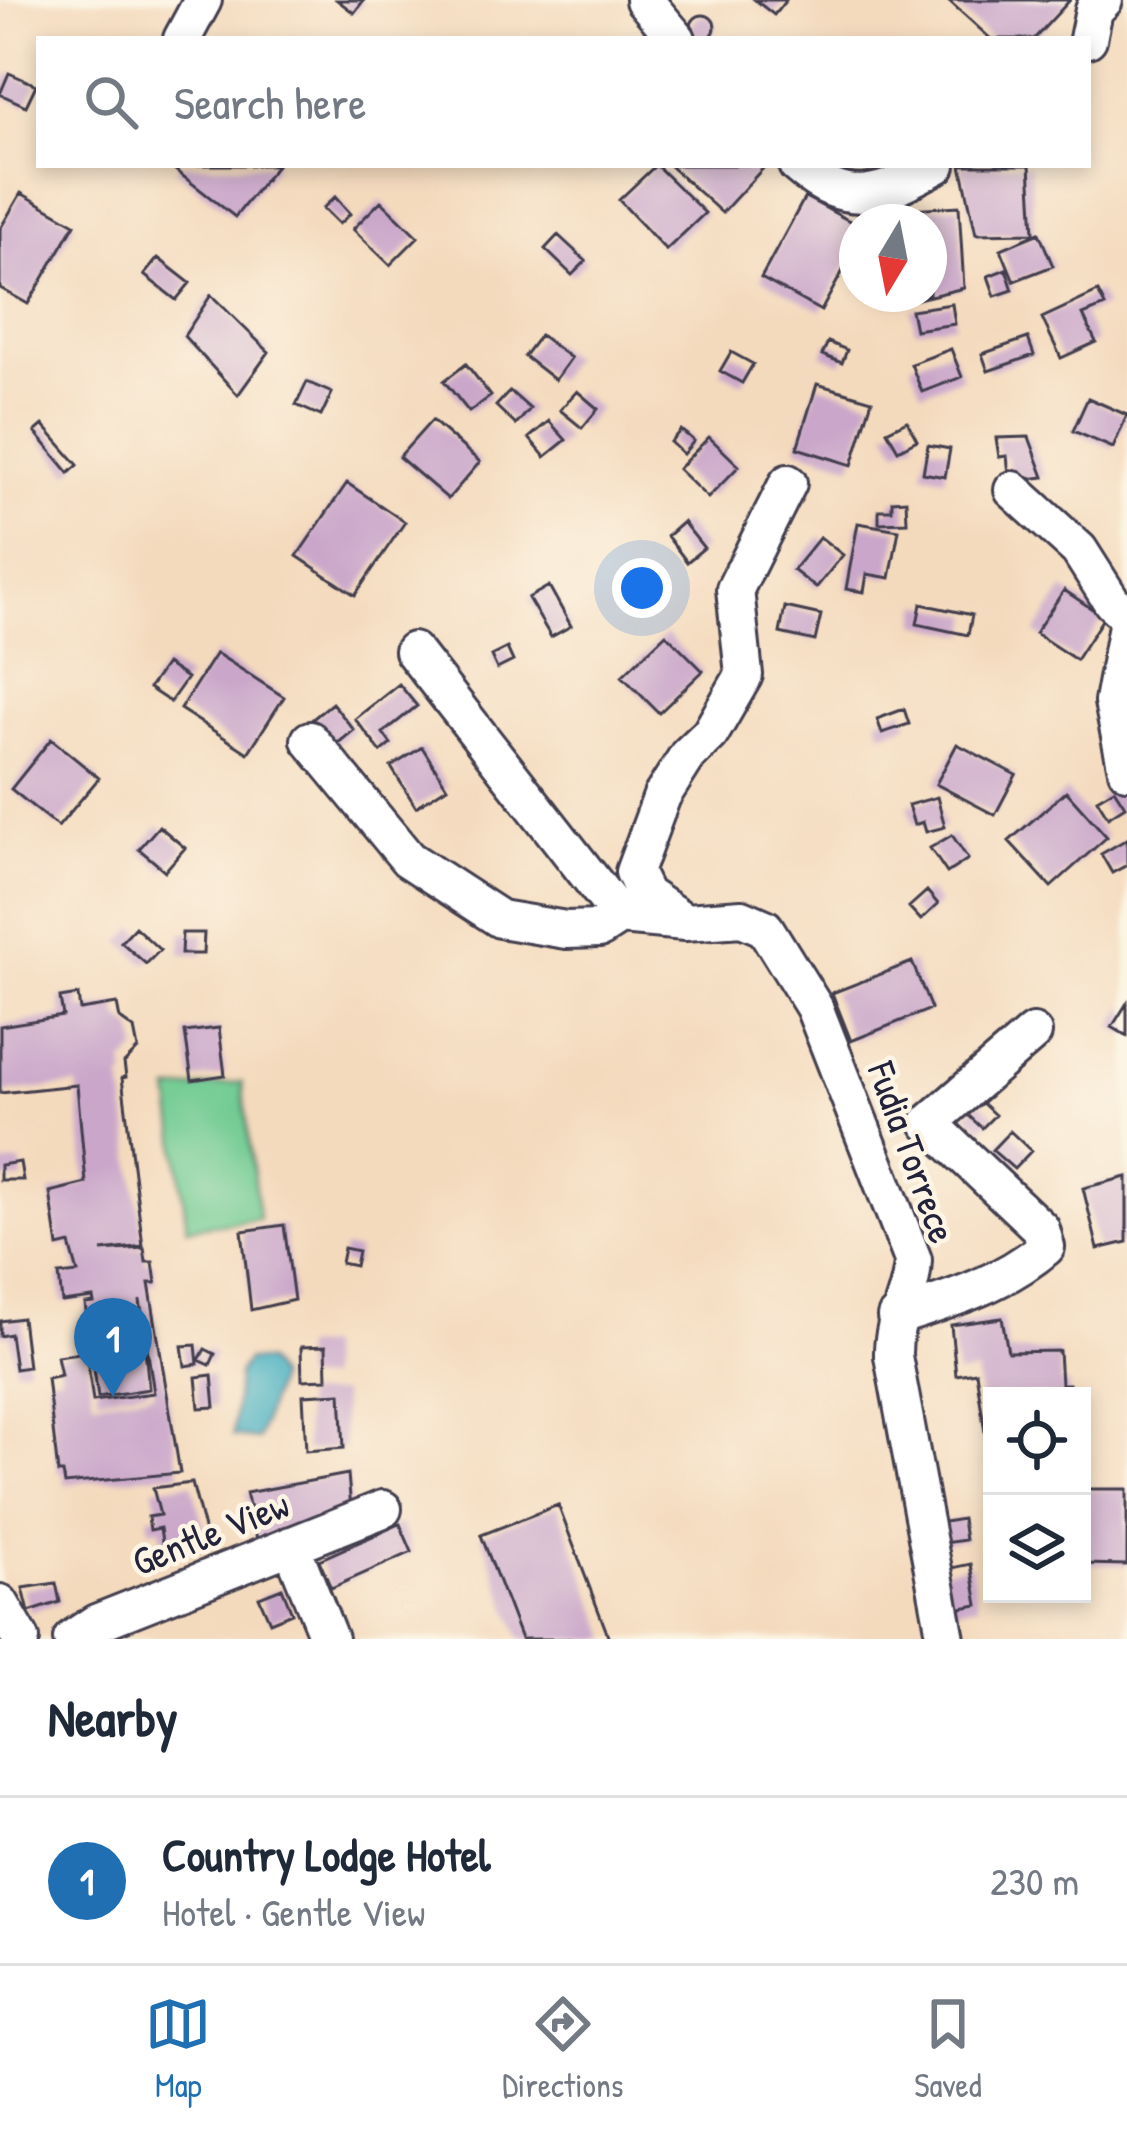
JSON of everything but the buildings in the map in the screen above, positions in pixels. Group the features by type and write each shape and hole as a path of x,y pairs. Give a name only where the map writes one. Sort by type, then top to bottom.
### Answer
{"street":[{"path":"184,36 203,0"},
{"path":"644,0 674,36"},
{"path":"1089,36 1094,10 1104,0"},
{"path":"800,168 841,194 867,195 898,187 932,168"},
{"path":"685,922 645,895 634,872 662,796 688,755 710,734 744,675 735,589 788,483"},
{"path":"1013,490 1078,550 1127,620 1113,702 1127,770"},
{"path":"413,651 620,916"},
{"path":"310,740 408,859 469,902 531,927 600,929 620,916 685,922"},
{"name":"Fudia Torrece","path":"685,922 742,918 765,928 814,1007 914,1260 913,1277 896,1317 898,1399 946,1639"},
{"path":"896,1317 970,1293 1024,1266 1046,1247 1041,1229 929,1123 1033,1033"},
{"name":"Gentle View","path":"72,1639 96,1623 383,1508"},
{"path":"291,1545 329,1639"},
{"path":"0,1603 21,1639"}],"green space":[{"path":"242,1082 259,1219 187,1228 170,1091"}],"water":[{"path":"247,1360 266,1362 277,1378 258,1439 233,1436 238,1373"}],"place":[{"name":"Country Lodge Hotel","path":"113,1397"}]}
